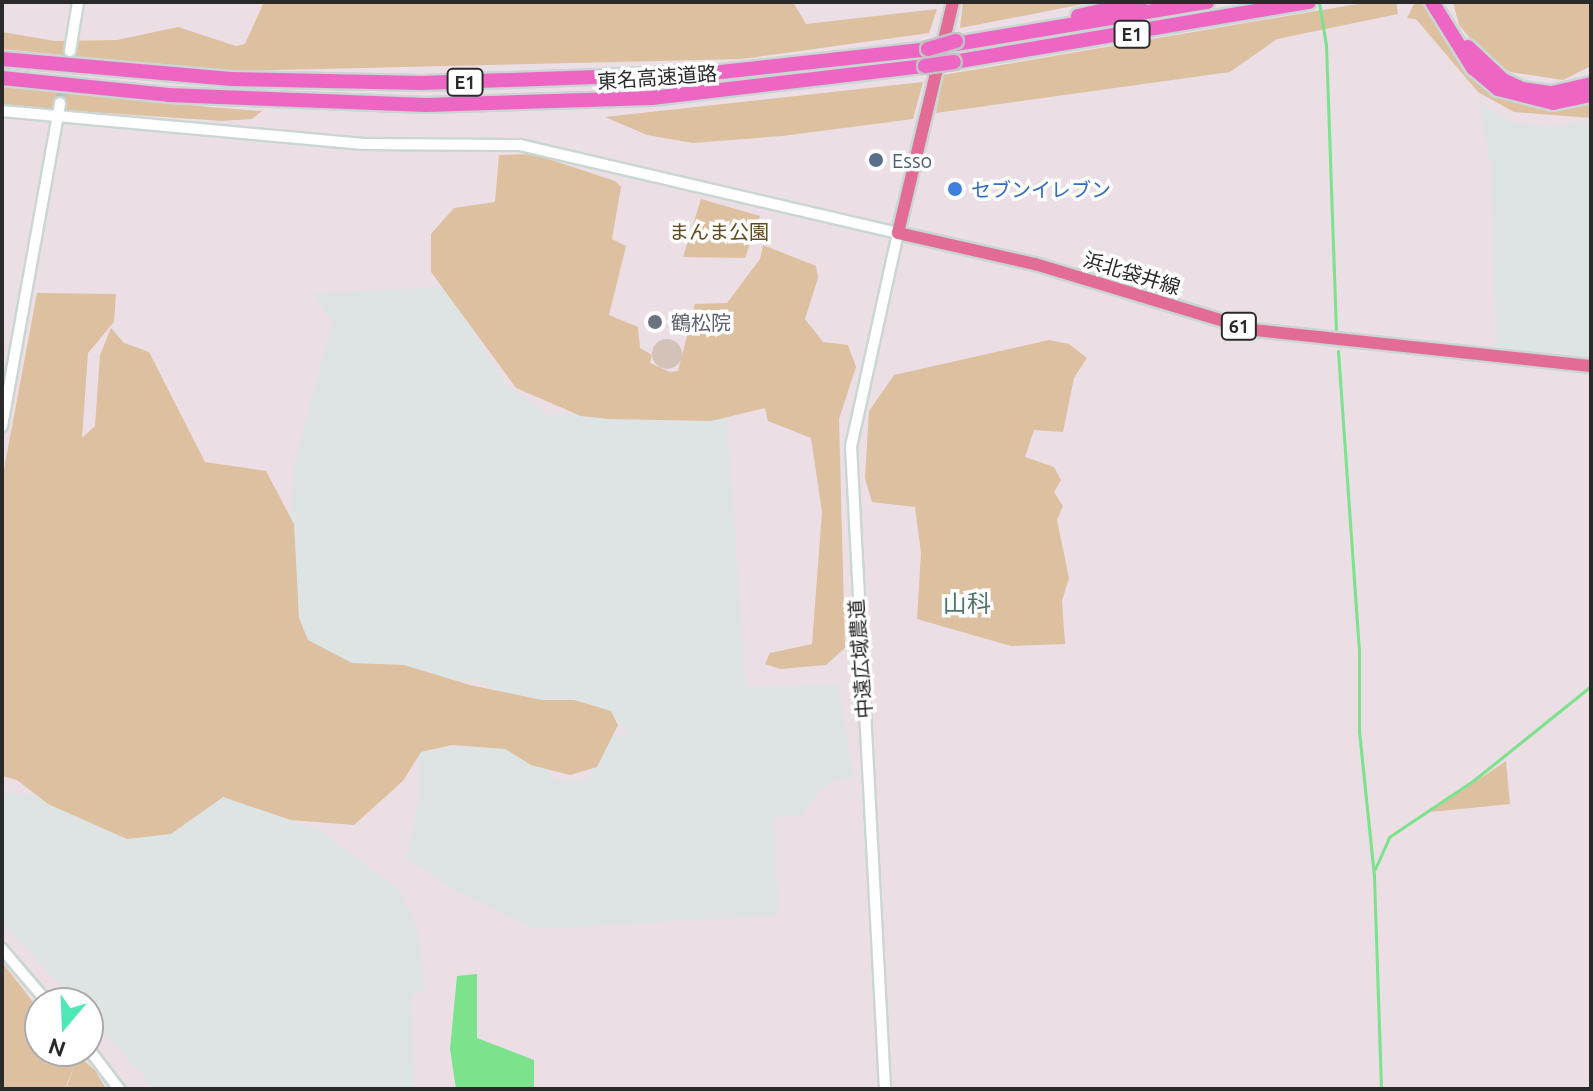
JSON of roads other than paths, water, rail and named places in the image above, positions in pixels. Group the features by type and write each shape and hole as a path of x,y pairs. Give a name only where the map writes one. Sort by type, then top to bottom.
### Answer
{"highway":[{"path":"956,43 1140,2"},
{"name":"東名高速道路","path":"2,59 231,79 435,83 712,73 928,49 1208,2"},
{"name":"東名高速道路","path":"2,78 168,95 426,105 668,97 954,62 1309,2"},
{"path":"1432,2 1473,68 1498,89 1553,103 1591,95"},
{"path":"1442,2 1462,39 1503,80 1534,92 1591,84"}],"main road":[{"path":"898,233 953,2"},
{"name":"浜北袋井線","path":"898,233 1035,264 1254,330 1591,366"}],"street":[{"path":"70,51 78,2"},
{"path":"2,426 60,103"},
{"path":"2,111 58,120 363,144 520,145 898,233"},
{"name":"中遠広域農道","path":"885,1089 851,446 898,233"},
{"path":"2,949 34,987"},
{"path":"102,1067 119,1089"}],"waterway":[{"path":"1319,2 1326,45 1336,331"},
{"path":"1338,351 1359,648 1359,731 1374,877"},
{"path":"1375,869 1389,837 1474,780 1591,686"},
{"path":"1374,877 1381,1089"}],"tunnel":[{"path":"60,103 70,51"}],"place":[{"name":"Esso","path":"876,160"},
{"name":"セブンイレブン","path":"955,189"},
{"name":"鶴松院","path":"655,322"}],"district":[{"name":"山科","path":"967,604"}],"park label":[{"name":"まんま公園","path":"719,231"}]}
